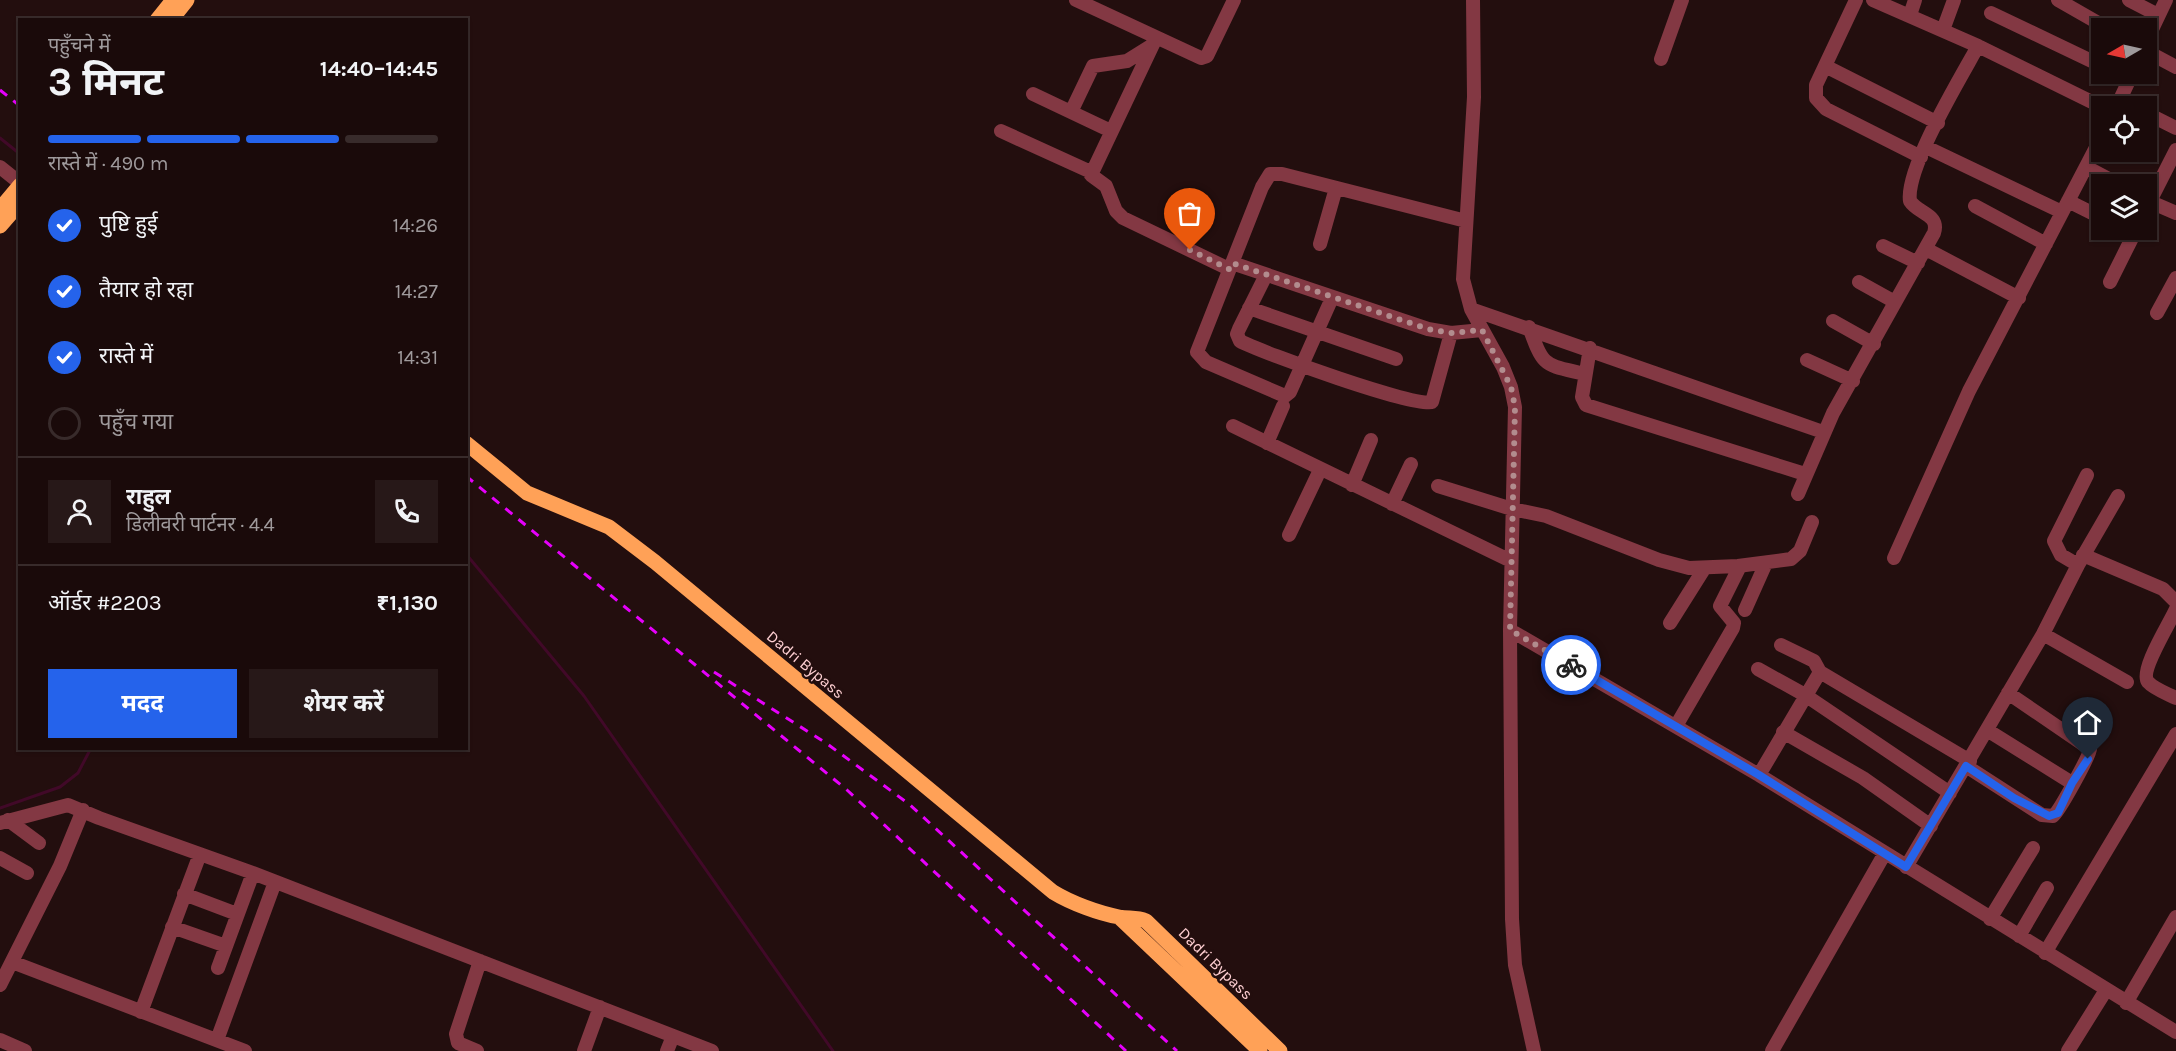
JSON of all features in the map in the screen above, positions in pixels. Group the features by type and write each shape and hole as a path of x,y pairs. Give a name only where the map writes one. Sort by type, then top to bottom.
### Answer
{"main road":[{"path":"159,18 173,0"},
{"path":"173,18 187,0"},
{"path":"0,209 18,186"},
{"path":"0,226 18,205"},
{"name":"Dadri Bypass","path":"468,445 527,493 609,527 655,562 1053,892 1070,901 1119,917 1136,917 1146,921 1280,1051"},
{"name":"Dadri Bypass","path":"1119,917 1260,1051"}],"street":[{"path":"1076,0 1155,40 1195,57 1204,58 1234,0"},
{"path":"1473,0 1474,97 1463,279 1471,309 1511,387 1515,407 1510,630 1513,941 1520,993 1534,1051"},
{"path":"1661,59 1682,0"},
{"path":"1856,0 1816,86 1815,93 1819,103 1924,152 2091,214"},
{"path":"1873,0 1978,46 2091,102"},
{"path":"1910,15 1916,0"},
{"path":"1943,30 1954,0"},
{"path":"2058,0 2091,18"},
{"path":"2129,0 2158,15"},
{"path":"2157,18 2166,0"},
{"path":"1991,13 2091,61"},
{"path":"1071,112 1093,66 1127,62 1155,40"},
{"path":"1091,172 1155,40"},
{"path":"1798,494 1823,432 1926,249 1935,223 1933,218 1913,206 1909,195 1924,152 1978,46"},
{"path":"2157,56 2176,66"},
{"path":"1825,66 1938,123"},
{"path":"1033,94 1111,131"},
{"path":"2157,118 2176,128"},
{"path":"1001,131 1091,172 1107,188 1119,215 1231,266 1266,275 1428,329 1451,333 1482,330"},
{"path":"2157,187 2176,150"},
{"path":"1894,558 1969,391 2091,157"},
{"path":"0,167 18,182"},
{"path":"2086,167 2099,174"},
{"path":"1332,298 1290,392 1285,396 1206,362 1199,356 1197,348 1268,175 1282,174 1466,221"},
{"path":"1320,244 1336,188"},
{"path":"1975,206 2046,244"},
{"path":"2157,207 2176,213"},
{"path":"2110,282 2127,240"},
{"path":"1883,246 1918,263"},
{"path":"1926,249 2019,298"},
{"path":"1266,275 1237,334 1240,340 1302,364 1426,405 1434,397 1451,333"},
{"path":"2157,313 2172,297 2176,278"},
{"path":"1859,282 1895,302"},
{"path":"1249,308 1396,359"},
{"path":"1471,309 1590,348 1823,432"},
{"path":"1833,321 1874,344"},
{"path":"1529,327 1540,357 1546,364 1585,374"},
{"path":"1590,348 1582,397 1589,406 1805,474"},
{"path":"1807,360 1853,381"},
{"path":"1267,443 1283,406"},
{"path":"1233,426 1511,561"},
{"path":"1352,485 1371,440"},
{"path":"1392,504 1411,464"},
{"path":"1289,535 1320,470"},
{"path":"2087,475 2054,542 2061,555 2148,581 2163,589 2176,601"},
{"path":"1438,486 1546,516 1671,564 1704,569 1795,557 1812,522"},
{"path":"1906,867 2043,634 2080,560 2118,496"},
{"path":"1745,610 1766,562"},
{"path":"1676,726 1733,628 1732,620 1720,606 1740,566"},
{"path":"1670,623 1704,569"},
{"path":"2176,609 2145,676 2148,682 2176,698"},
{"path":"1510,630 1759,775 2176,1032"},
{"path":"2043,634 2127,682"},
{"path":"1781,645 1814,661 1820,672 1968,764 2014,798 2049,816 2058,813 2072,783 2088,759 2090,749 2008,693"},
{"path":"1758,669 1805,696 1950,793"},
{"path":"1759,775 1820,672"},
{"path":"1987,730 2072,783"},
{"path":"1783,732 1863,778 1931,826"},
{"path":"2045,953 2176,734"},
{"path":"4,822 68,805 253,873 712,1051"},
{"path":"0,985 60,866 83,810"},
{"path":"4,822 39,843"},
{"path":"1990,919 2033,848"},
{"path":"1772,1051 1885,853"},
{"path":"141,1012 200,854"},
{"path":"0,858 27,873"},
{"path":"218,968 253,873"},
{"path":"203,1051 212,1039 275,882"},
{"path":"2019,936 2047,888"},
{"path":"184,894 237,914"},
{"path":"2126,1003 2176,917"},
{"path":"172,927 226,946"},
{"path":"477,1051 458,1043 456,1034 480,961"},
{"path":"12,962 246,1051"},
{"path":"2068,1051 2106,990"},
{"path":"584,1051 600,1007"},
{"path":"667,1051 673,1036"},
{"path":"0,1040 25,1051"}],"waterway":[{"path":"0,138 18,152"},
{"path":"468,556 584,696 833,1051"},
{"path":"0,808 60,787 78,773 90,750"}],"railway":[{"path":"0,90 18,104"},
{"path":"468,478 847,790 1126,1051"},
{"path":"714,672 826,743 909,804 1177,1051"}],"way so far":[{"path":"1190,250 1229,269 1232,263 1438,332 1482,330 1503,368 1511,387 1515,407 1516,448 1512,504 1510,630 1571,665"}],"route":[{"path":"1571,665 1759,775 1906,867 1966,766 2014,798 2042,814 2053,816 2058,813 2072,783 2088,759"}]}
